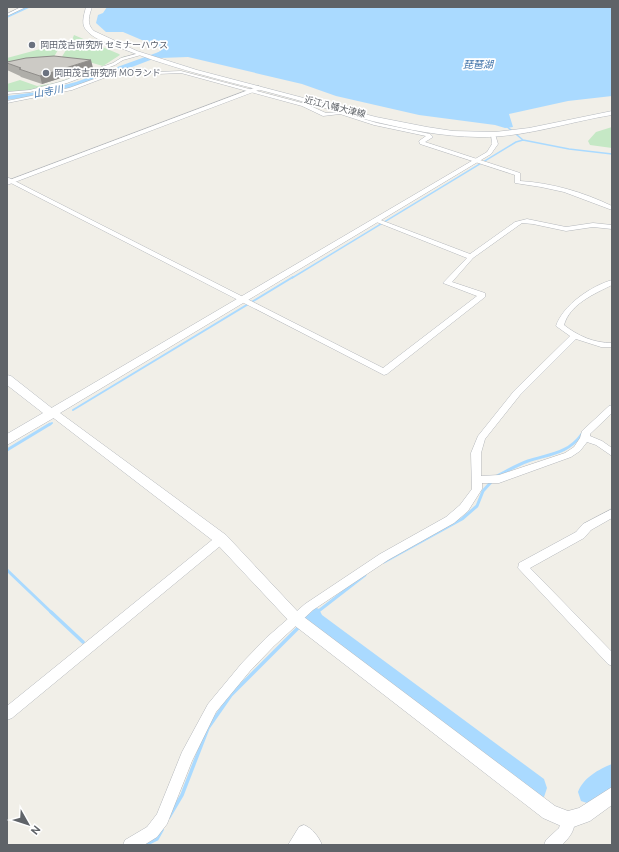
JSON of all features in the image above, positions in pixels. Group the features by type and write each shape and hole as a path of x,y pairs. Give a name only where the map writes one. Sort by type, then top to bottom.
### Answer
{"main road":[{"name":"近江八幡大津線","path":"89,7 86,22 90,30 156,60 259,88 430,130 457,134 493,135 515,133 612,113"},
{"path":"7,379 52,413 7,440"}],"street":[{"path":"7,15 24,7"},
{"path":"7,93 30,91 65,82 114,64 122,59 140,54"},
{"path":"7,102 70,89 125,69 156,73 184,73 304,105 325,115 340,113 376,124 428,135 430,137 421,142 422,143 518,174 517,182 550,187 596,201 612,208"},
{"path":"8,181 259,88"},
{"path":"493,135 495,140 494,148 482,162 247,303 52,413 221,538 295,618 549,812 568,820 584,815 612,794"},
{"path":"8,181 384,372 482,295 446,283 471,257 521,221 567,229 597,225 605,228 612,227"},
{"path":"381,222 471,257"},
{"path":"612,282 580,300 563,316 560,326 574,336 601,345 612,345"},
{"path":"130,845 152,832 162,819 188,757 212,708 246,666 295,618 384,557 450,520 464,508 477,489 476,453 481,438 517,393 574,336"},
{"path":"477,480 499,479 568,455 577,449 585,438 585,433 612,408"},
{"path":"585,438 599,443 612,453"},
{"path":"612,513 587,527 580,535 523,566 523,568 612,660"},
{"path":"7,714 221,538"},
{"path":"551,845 565,832 568,820"},
{"path":"295,845 304,832 315,845"}],"green space":[{"path":"74,35 120,55 103,66 89,62 60,60 69,45 76,42 72,40"},
{"path":"59,44 61,45 52,60 7,66 7,58"},
{"path":"100,68 80,77 34,90 7,92 7,84 20,80 37,86 55,83"},
{"path":"612,127 612,148 590,145 588,141 596,132"}],"water":[{"name":"琵琶湖","path":"107,7 612,7 612,96 568,101 509,114 513,127 505,128 495,125 419,115 336,96 302,84 188,57 160,58 153,56 163,49 123,32 106,32 96,23 98,15 103,13"}],"building":[{"path":"54,56 91,60 40,76 7,63 26,58"}],"waterway":[{"path":"7,16 28,7"},
{"name":"山寺川","path":"7,98 37,94 79,84 170,51"},
{"path":"505,125 523,140"},
{"path":"292,278 516,142 523,140"},
{"path":"523,140 569,149 612,154"},
{"path":"73,410 293,277"},
{"path":"7,450 50,424"},
{"path":"497,476 516,466 551,455 571,446 582,434"},
{"path":"384,562 462,519 477,506 483,491 492,481"},
{"path":"7,570 52,613"},
{"path":"316,613 365,575"},
{"path":"51,612 83,642"},
{"path":"305,621 317,612"},
{"path":"312,615 315,621 535,788"},
{"path":"169,817 182,795 208,728 231,695 300,626"},
{"path":"590,792 612,776"},
{"path":"145,845 157,839 162,830"}],"place":[{"name":"岡田茂吉研究所 セミナーハウス","path":"32,45"},
{"name":"岡田茂吉研究所 MOランド","path":"46,73"}]}
